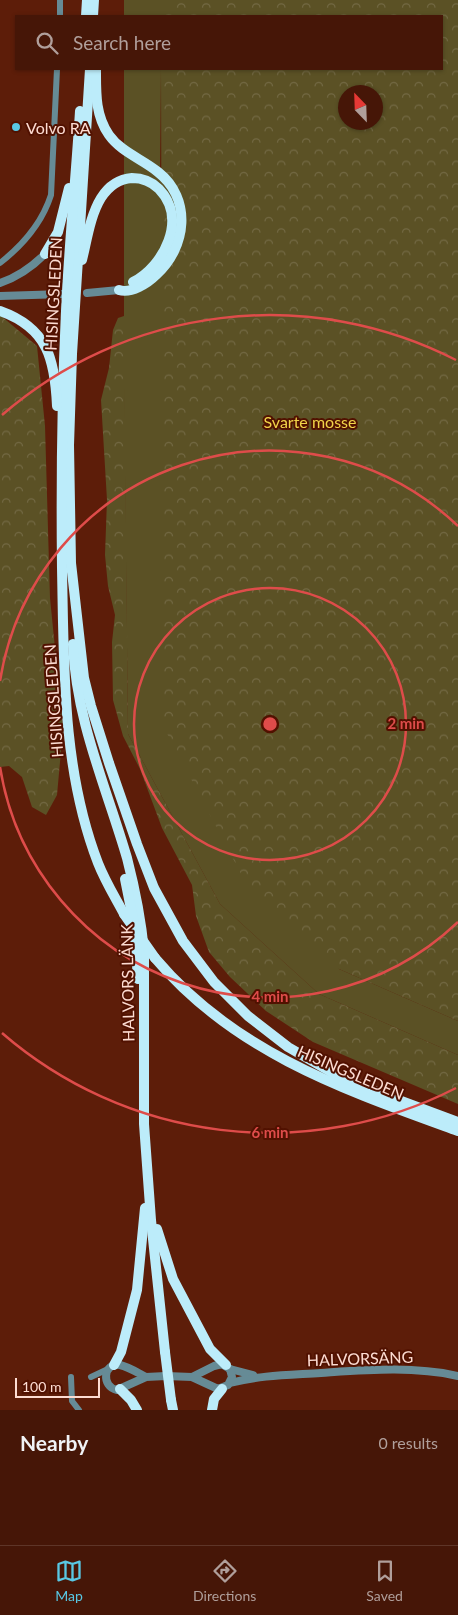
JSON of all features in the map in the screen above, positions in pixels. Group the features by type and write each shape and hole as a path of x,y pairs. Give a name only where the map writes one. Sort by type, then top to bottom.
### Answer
{"highway":[{"path":"87,0 93,12"},
{"name":"HISINGSLEDEN","path":"83,70 66,309 61,515 63,624 69,737 79,804 99,865 124,914 155,958 190,996 216,1017 248,1040 324,1080 458,1131"},
{"name":"HISINGSLEDEN","path":"90,70 76,283 69,445 71,564 84,678 91,706 145,867 164,910 183,941 214,982 254,1021 288,1047 338,1076 458,1122"},
{"path":"96,70 97,105 105,129 120,146 156,170 168,182 177,196 182,212 180,236 173,256 165,266 153,278 142,285 124,292 119,290"},
{"path":"45,254 56,238 63,217 71,176 74,145 78,136"},
{"path":"76,283 92,217 101,198 110,186 117,182 125,179 141,179 153,184 166,199 172,221 170,238 162,256 150,272 119,290"},
{"path":"0,311 12,316 30,328 41,339 51,356 56,383 59,430 62,436"},
{"name":"HALVORS LÄNK","path":"71,564 73,651 84,725 126,857 142,926 144,1124 163,1352"},
{"name":"HALVORS LÄNK","path":"63,624 68,644 76,709 88,756 118,848 134,924 138,984 140,1125 145,1207 170,1405"},
{"path":"149,1197 173,1279 210,1349 228,1367"},
{"path":"111,1367 121,1352 137,1290 145,1207"},
{"path":"212,1410 214,1399 226,1386"},
{"path":"120,1390 131,1400 137,1410"}],"street":[{"path":"60,0 60,15"},
{"path":"0,263 12,254 29,236 45,212 51,195 57,70"},
{"path":"0,283 10,280 29,268 45,254"},
{"path":"87,293 119,290"},
{"path":"0,296 64,294"},
{"name":"HALVORSÄNG","path":"192,1377 218,1364 246,1374 263,1376 400,1368 438,1371 458,1376"},
{"name":"HALVORSÄNG","path":"111,1367 123,1366 146,1377 192,1377 215,1388 263,1376"},
{"path":"107,1384 105,1376 111,1367"},
{"path":"111,1367 91,1377 114,1389 120,1390"},
{"path":"226,1386 232,1378 228,1367"},
{"path":"71,1377 72,1401 79,1410"},
{"name":"HALVORSÄNG","path":"120,1390 146,1377"}],"green space":[{"path":"124,0 161,0 161,15 124,15"},
{"name":"Svarte mosse","path":"161,0 458,0 458,1021 339,969 248,887 163,726 161,70 443,70 443,15 161,15"},
{"path":"124,70 161,70 160,174 339,969 458,1021 458,1055 319,994 220,904 128,734 124,388"},
{"path":"0,315 37,346 45,426 50,598 63,729 57,795 46,815 32,807 22,777 9,766 0,767"},
{"path":"124,316 128,734 220,904 319,994 458,1055 458,1104 313,1042 266,1011 230,977 209,952 196,916 192,885 162,828 140,769 123,736 113,700 112,642 115,615 108,586 105,555 107,500 101,400 109,368 113,330 118,318"}],"place":[{"name":"Volvo RA","path":"16,127"}]}
